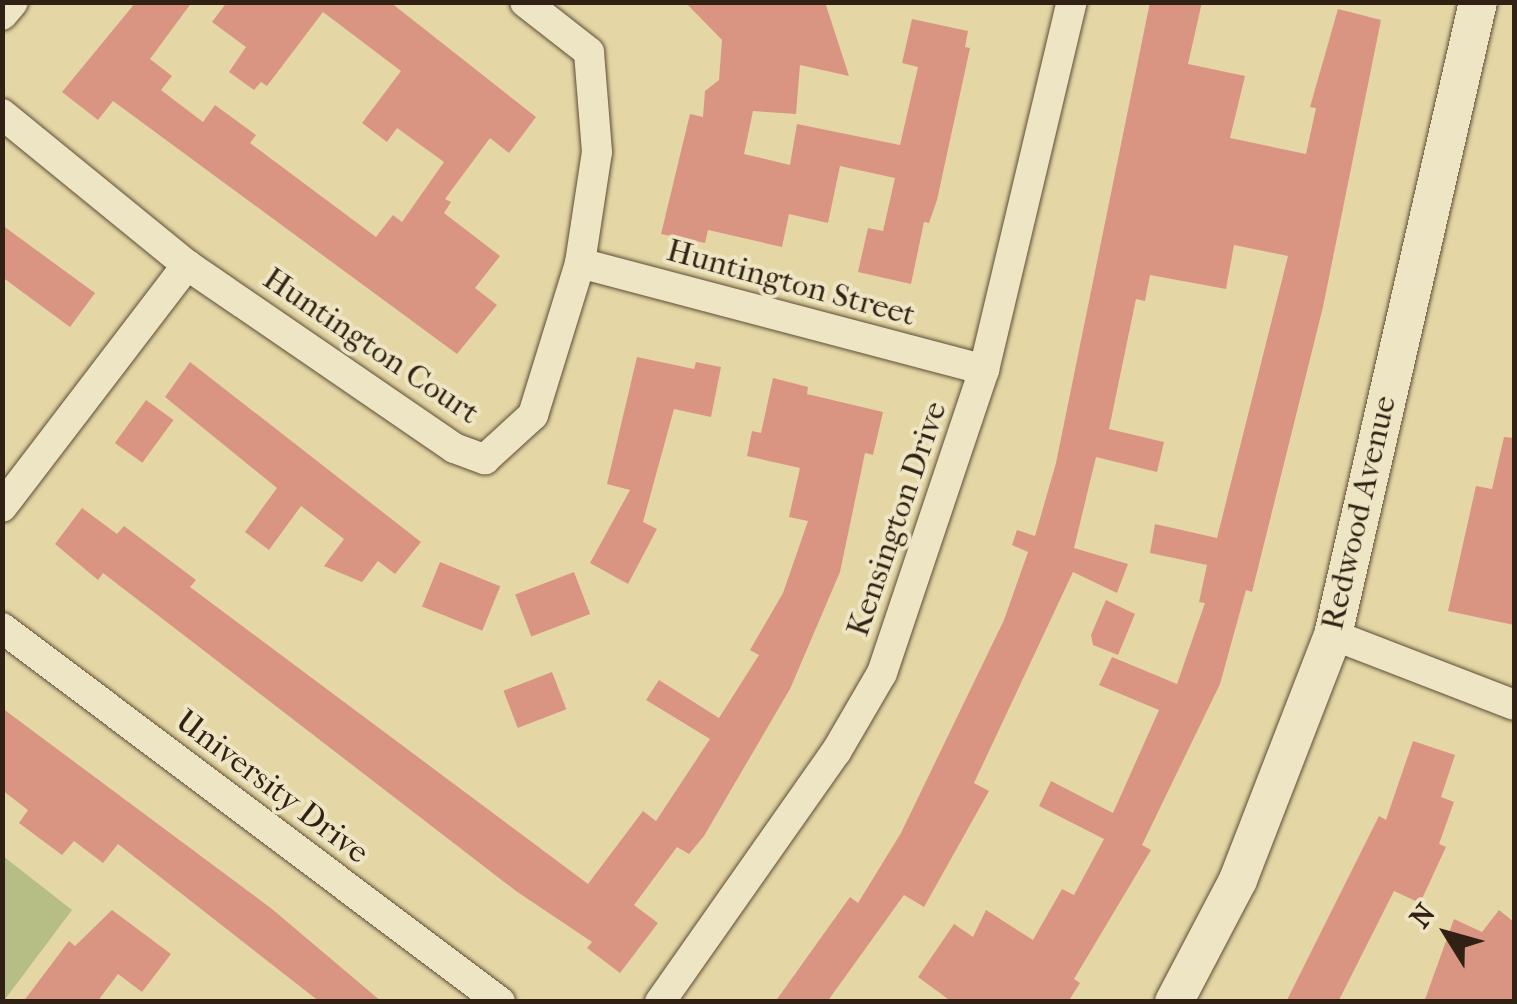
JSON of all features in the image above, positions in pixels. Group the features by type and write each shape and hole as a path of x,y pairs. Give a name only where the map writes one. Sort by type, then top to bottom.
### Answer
{"street":[{"path":"2,15 13,2"},
{"name":"Huntington Court","path":"2,114 187,265 454,448 486,459 533,415 580,263 597,152 589,52 525,2"},
{"name":"Kensington Drive","path":"660,1002 836,752 882,673 984,370 1072,2"},
{"name":"Redwood Avenue","path":"1174,1002 1238,880 1334,634 1476,3"},
{"name":"Huntington Street","path":"580,263 984,370"},
{"path":"2,508 187,265"},
{"name":"University Drive","path":"2,628 500,1002"},
{"path":"1334,634 1514,706"}],"green space":[{"path":"3,856 72,910 3,1002 2,1001"}],"building":[{"path":"136,2 192,2 150,59 172,76 161,90 203,122 215,105 256,135 250,143 376,237 393,215 402,222 444,162 397,128 387,142 362,123 401,71 323,12 267,86 261,82 254,90 229,72 246,47 212,22 227,2 390,2 536,117 509,153 490,138 445,199 451,202 444,213 500,256 475,288 497,305 457,354 113,101 98,120 62,92"},
{"path":"685,2 825,2 849,76 800,65 796,114 753,111 744,154 790,165 797,124 900,145 918,67 902,63 912,19 968,31 965,47 970,48 937,200 929,223 924,222 911,284 858,272 868,228 883,231 895,178 840,166 828,223 789,214 782,247 708,230 705,243 661,234 690,114 703,117 705,91 719,80 722,40"},
{"path":"1150,2 1202,2 1188,64 1245,76 1230,138 1306,154 1316,108 1310,107 1338,9 1381,20 1323,307 1252,592 1246,590 1220,684 1142,845 1151,850 1074,979 1080,983 1068,1002 952,1002 918,977 954,924 973,937 986,910 1033,940 1062,889 1074,895 1104,839 1039,806 1051,781 1113,813 1159,710 1099,685 1112,657 1177,684 1205,603 1199,602 1207,565 1150,553 1155,524 1217,538 1288,256 1234,245 1226,289 1150,275 1145,301 1136,299 1109,429 1164,442 1157,472 1096,457 1074,548 1128,564 1117,593 1073,572 974,783 989,791 924,907 904,895 827,1002 775,1002 850,897 858,903 901,833 1004,620 1028,552 1012,545 1017,530 1035,536 1056,463"},
{"path":"2,225 95,293 70,327 2,277"},
{"path":"637,357 694,369 696,362 721,367 711,417 674,409 643,522 657,529 628,584 590,563 630,490 607,484"},
{"path":"190,362 421,542 395,574 378,561 362,582 324,566 344,539 301,506 269,550 245,532 277,488 165,397"},
{"path":"773,378 808,387 807,394 883,412 873,455 865,453 840,572 790,689 704,836 689,854 677,847 634,905 658,923 620,973 587,948 592,942 516,891 103,573 98,580 55,544 82,508 117,534 124,526 196,580 190,587 588,884 643,811 656,821 710,739 646,700 659,680 719,718 759,655 750,650 783,593 808,521 789,517 800,468 747,456 752,431 761,433"},
{"path":"146,400 174,420 142,463 115,443"},
{"path":"1504,437 1514,438 1514,625 1448,611 1476,486 1492,489"},
{"path":"440,562 500,586 482,631 422,607"},
{"path":"574,572 590,614 531,637 515,595"},
{"path":"1106,600 1135,614 1118,655 1093,645 1091,635"},
{"path":"552,672 566,709 518,728 503,691"},
{"path":"2,708 272,909 382,1002 320,1002 118,844 103,863 74,841 62,855 19,823 28,810 2,790"},
{"path":"1413,741 1455,755 1441,797 1454,802 1439,844 1446,847 1420,903 1394,891 1338,1002 1286,1002 1379,816 1386,820"},
{"path":"112,910 171,954 142,992 118,974 97,1002 23,1002 69,941 75,946"},
{"path":"1499,910 1514,922 1514,1002 1424,1002 1454,919 1482,932"}]}
